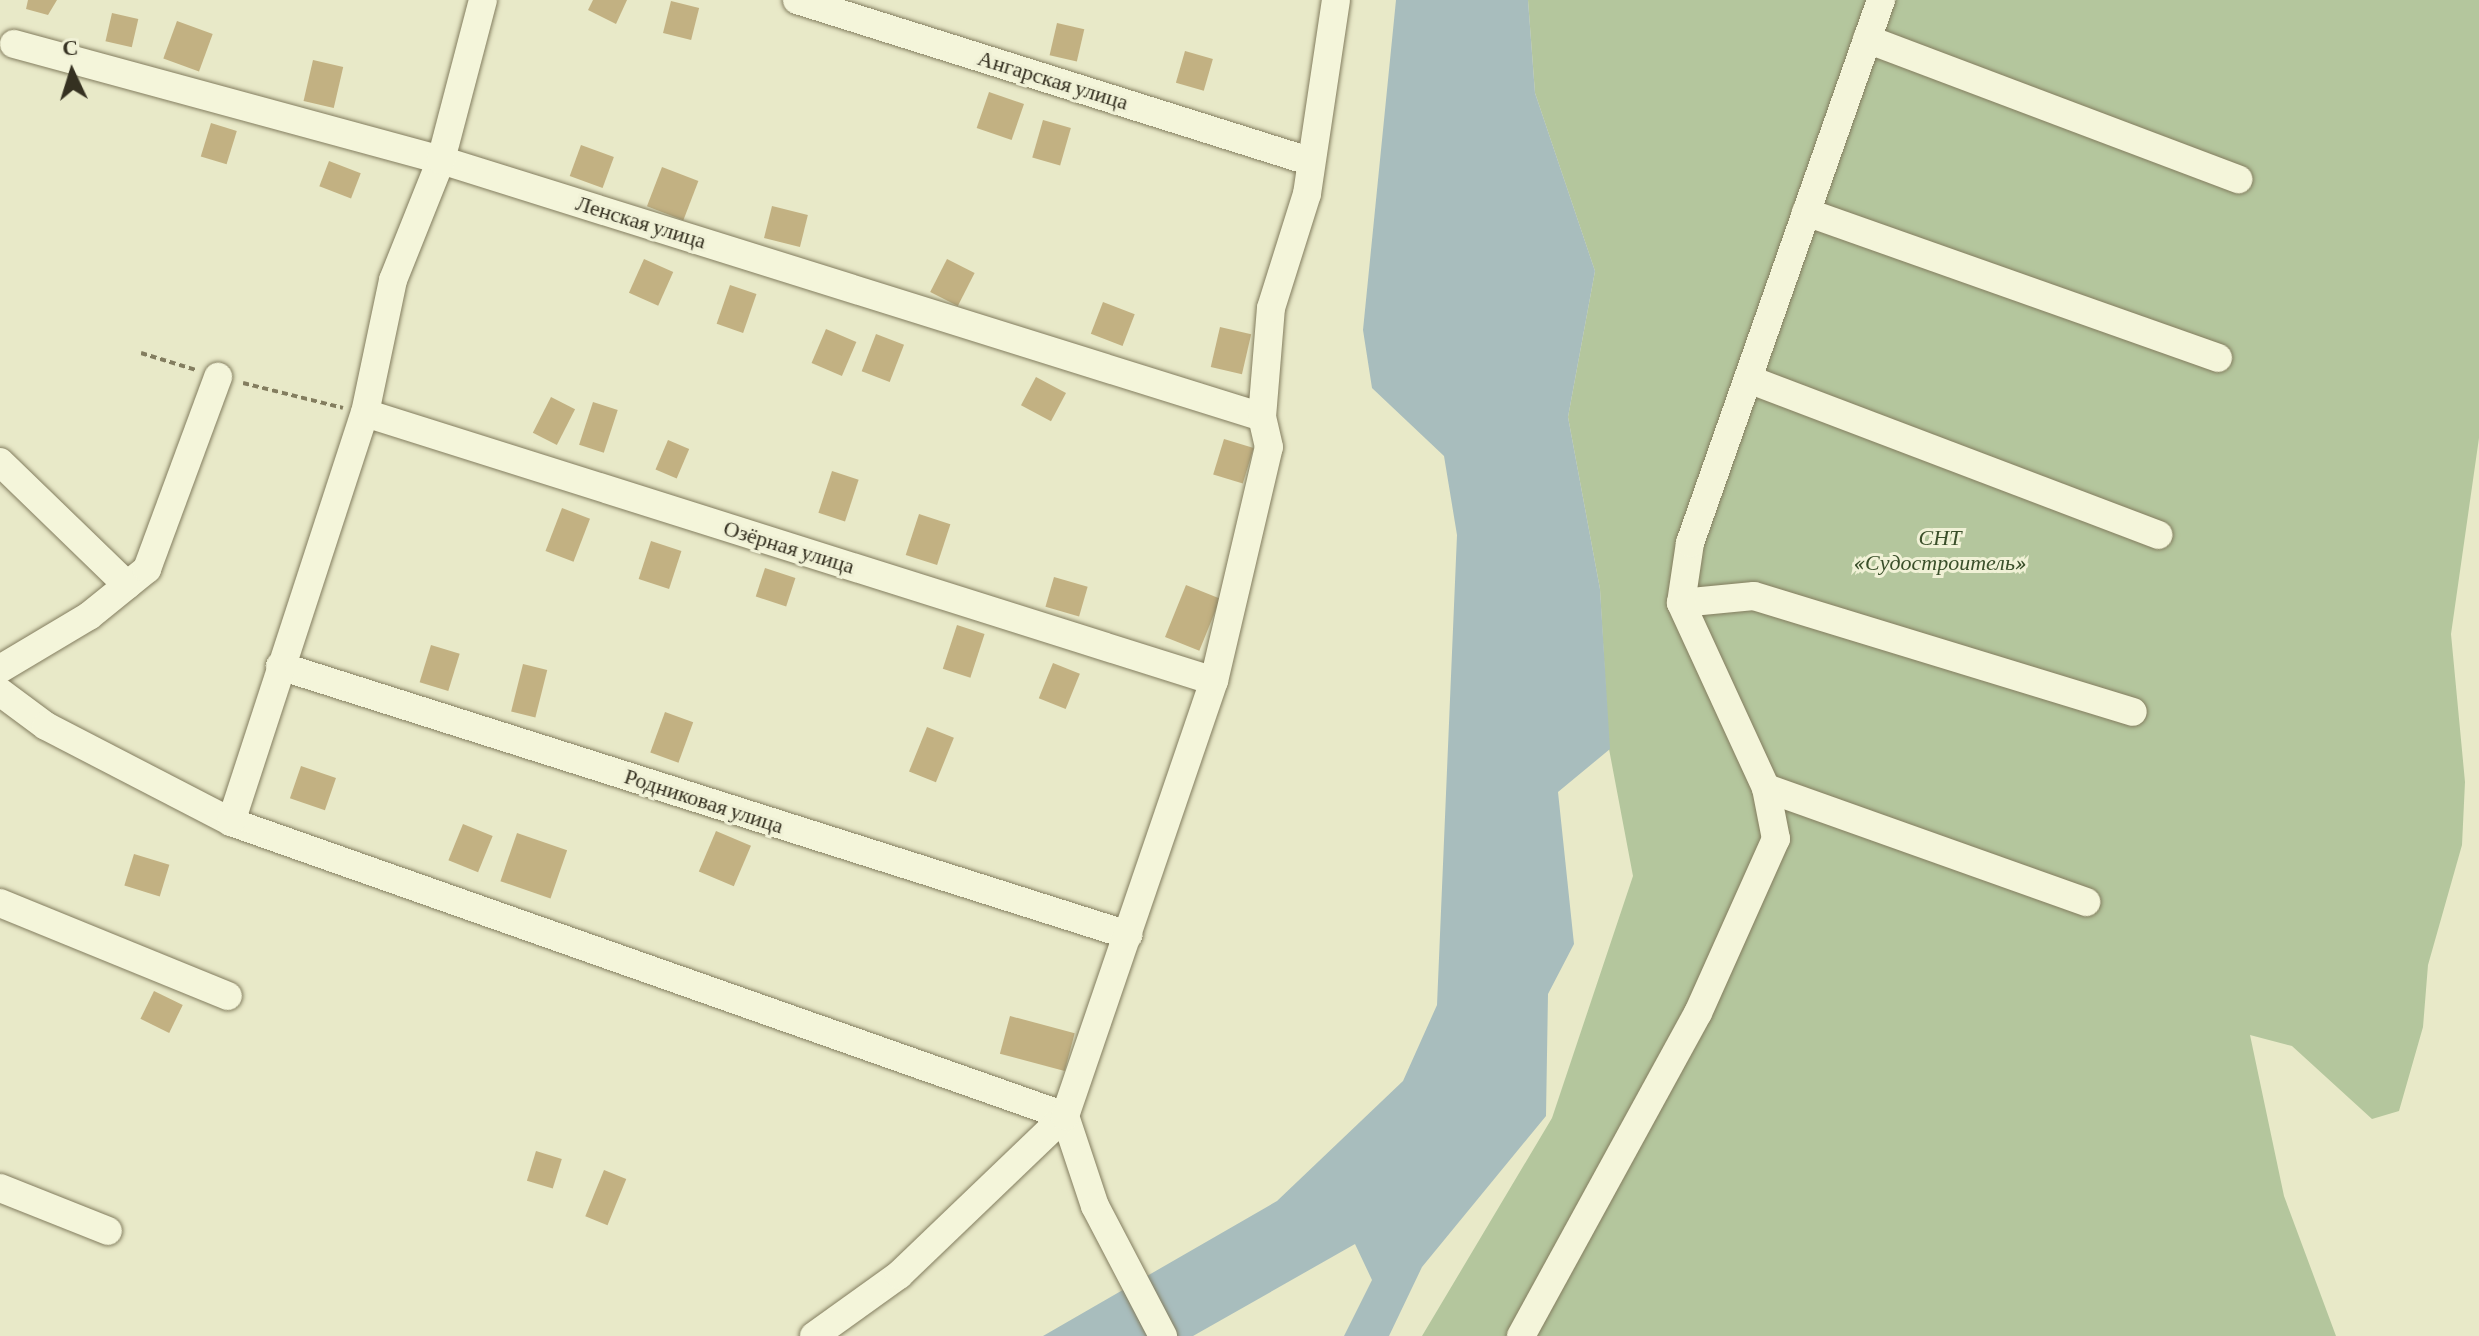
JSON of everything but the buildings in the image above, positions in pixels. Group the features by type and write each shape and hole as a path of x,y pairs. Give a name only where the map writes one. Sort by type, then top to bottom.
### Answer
{"street":[{"path":"231,822 365,413 393,280 441,160 483,0"},
{"name":"Ангарская улица","path":"797,0 1309,161"},
{"path":"814,1336 899,1275 1065,1116 1214,681 1269,447 1262,417 1271,308 1307,194 1309,161 1336,0"},
{"path":"1521,1336 1698,1013 1776,839 1766,788 1681,603 1690,543 1881,0"},
{"path":"1867,39 2238,179"},
{"name":"Ленская улица","path":"14,44 441,160 1262,417"},
{"path":"1806,212 2218,358"},
{"path":"0,669 147,569 218,377"},
{"path":"1748,379 2158,535"},
{"name":"Озёрная улица","path":"365,413 1214,681"},
{"path":"0,462 127,585"},
{"path":"1681,603 1754,596 2133,712"},
{"name":"Родниковая улица","path":"280,666 1128,935"},
{"path":"0,692 46,726 231,822 1065,1116"},
{"path":"1766,788 2086,902"},
{"path":"0,903 228,996"},
{"path":"1065,1116 1095,1206 1163,1336"},
{"path":"0,1188 108,1231"}],"path":[{"path":"141,353 218,377 365,413"}],"green space":[{"name":"СНТ «Судостроитель»","path":"1528,0 2479,0 2479,438 2451,634 2465,782 2462,845 2428,965 2423,1027 2399,1111 2372,1119 2292,1046 2250,1035 2284,1196 2336,1336 1422,1336 1552,1118 1633,876 1609,749 1600,589 1568,417 1595,271 1535,93"}],"shaded area":[{"path":"1396,0 1528,0 1535,93 1595,271 1568,417 1600,589 1610,749 1558,792 1574,944 1548,994 1546,1116 1422,1267 1389,1336 1344,1336 1372,1280 1355,1244 1193,1336 1043,1336 1277,1201 1403,1081 1437,1005 1457,535 1444,456 1372,388 1363,330"}]}
